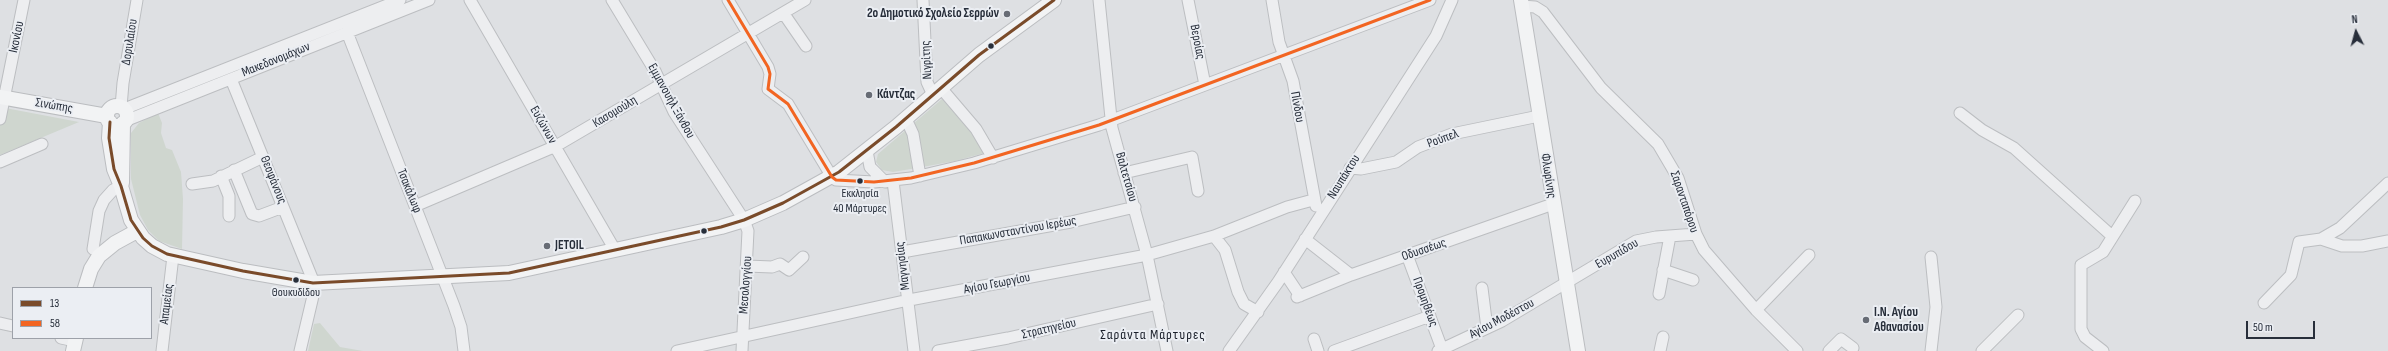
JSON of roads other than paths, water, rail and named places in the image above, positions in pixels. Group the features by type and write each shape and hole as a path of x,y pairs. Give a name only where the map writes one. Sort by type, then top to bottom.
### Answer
{"main road":[{"path":"118,115 113,163 129,214 137,231 152,246 173,256 313,283 444,278 520,272 744,220 783,203 832,177 867,151 979,55 1054,0"},
{"name":"Φλωρίνης","path":"1522,3 1553,204 1578,351"},
{"name":"Σινώπης","path":"2,97 118,115"},
{"path":"85,287 93,264 105,251 137,231"}],"street":[{"name":"Ικονίου","path":"0,119 2,97 24,0"},
{"name":"Δορυλαίου","path":"118,115 137,0"},
{"name":"Μακεδονομάχων","path":"118,115 142,103 400,0"},
{"name":"Μακεδονομάχων","path":"118,115 231,79 428,0"},
{"name":"Ευζώνων","path":"470,0 615,250"},
{"name":"Εμμανουήλ Ξάνθου","path":"612,0 661,84 674,112 744,220"},
{"path":"728,0 770,71 768,89 788,104 832,177 836,180 889,181 920,176 993,158 1110,121 1415,3 1430,0"},
{"name":"Κασομούλη","path":"415,206 556,146 784,14 804,0"},
{"name":"Νιγρίτης","path":"923,0 927,82 937,92"},
{"name":"Βαλτετσίου","path":"1099,0 1110,121 1147,254 1167,351"},
{"name":"Βεροίας","path":"1188,0 1205,85"},
{"name":"Πίνδου","path":"1272,0 1277,34 1293,81 1313,200 1322,213"},
{"name":"Ναυπάκτου","path":"1229,351 1258,312 1306,239 1350,168 1436,36 1452,0"},
{"name":"Σαρανταπόρου","path":"1522,3 1535,7 1543,12 1601,88 1658,144 1681,185 1696,234 1709,257 1756,310 1797,351"},
{"path":"784,14 806,46"},
{"name":"Τσακάλωφ","path":"347,32 444,278 461,327 464,351"},
{"name":"Θεοφάνους","path":"231,79 313,283"},
{"path":"123,84 126,93 131,98 142,103"},
{"path":"937,92 976,129 993,158"},
{"path":"1960,113 1978,128 2014,148 2112,236"},
{"name":"Ρούπελ","path":"1350,168 1361,168 1396,162 1418,147 1452,134 1539,116"},
{"path":"906,119 913,134 920,176"},
{"path":"0,162 42,144"},
{"path":"867,151 870,167 889,181"},
{"path":"192,184 213,181 263,157"},
{"path":"1124,173 1192,157 1198,191"},
{"path":"234,170 252,214 259,216 283,207"},
{"path":"221,176 229,196 229,216"},
{"name":"Μαγνησίας","path":"889,181 902,252 914,351"},
{"path":"2321,240 2340,228 2388,183"},
{"path":"93,249 99,211 104,200 113,190 121,186"},
{"name":"Αγίου Γεωργίου","path":"677,351 908,300 1147,254 1214,236 1287,207 1313,200"},
{"path":"2103,351 2085,337 2081,329 2082,264 2100,255 2135,201"},
{"name":"Οδυσσέως","path":"1284,272 1298,297 1351,275 1553,204"},
{"name":"Παπακωνσταντίνου Ιερέως","path":"902,252 1064,223 1134,207"},
{"name":"Μεσολογγίου","path":"742,351 749,234 744,220"},
{"name":"Ευρυπίδου","path":"1566,284 1636,241 1696,234"},
{"path":"1214,236 1225,250 1238,292 1244,304 1258,312"},
{"path":"1659,294 1670,236"},
{"path":"1306,239 1351,275"},
{"path":"2264,303 2291,275 2299,242 2321,240 2342,246 2388,241"},
{"name":"Προμηθέως","path":"1407,255 1430,316 1440,350"},
{"path":"1756,310 1809,255"},
{"name":"Απαμείας","path":"162,351 173,256"},
{"path":"1931,256 1936,307 1932,351"},
{"path":"747,266 772,267 780,264 789,270 803,257"},
{"path":"1663,270 1693,280"},
{"path":"300,351 313,296 313,283"},
{"name":"Αγίου Μοδέστου","path":"1440,350 1487,328 1566,284"},
{"path":"1482,288 1487,328"},
{"name":"Στρατηγείου","path":"938,351 1036,332 1158,304"},
{"path":"1982,351 2018,315"},
{"path":"1334,351 1430,316"},
{"path":"0,323 12,326"},
{"path":"1660,351 1663,337"},
{"path":"64,339 75,343"},
{"path":"1314,339 1318,351"},
{"path":"1829,351 1841,340 1853,348"}],"place":[{"name":"2ο Δημοτικό Σχολείο Σερρών","path":"1007,14"},
{"name":"Κάντζας","path":"869,95"},
{"name":"Εκκλησία 40 Μάρτυρες","path":"860,181"},
{"name":"JETOIL","path":"547,246"},
{"name":"Θουκυδίδου","path":"296,280"},
{"name":"Ι.Ν. Αγίου Αθανασίου","path":"1866,320"}],"district":[{"name":"Σαράντα Μάρτυρες","path":"1153,335"}]}
